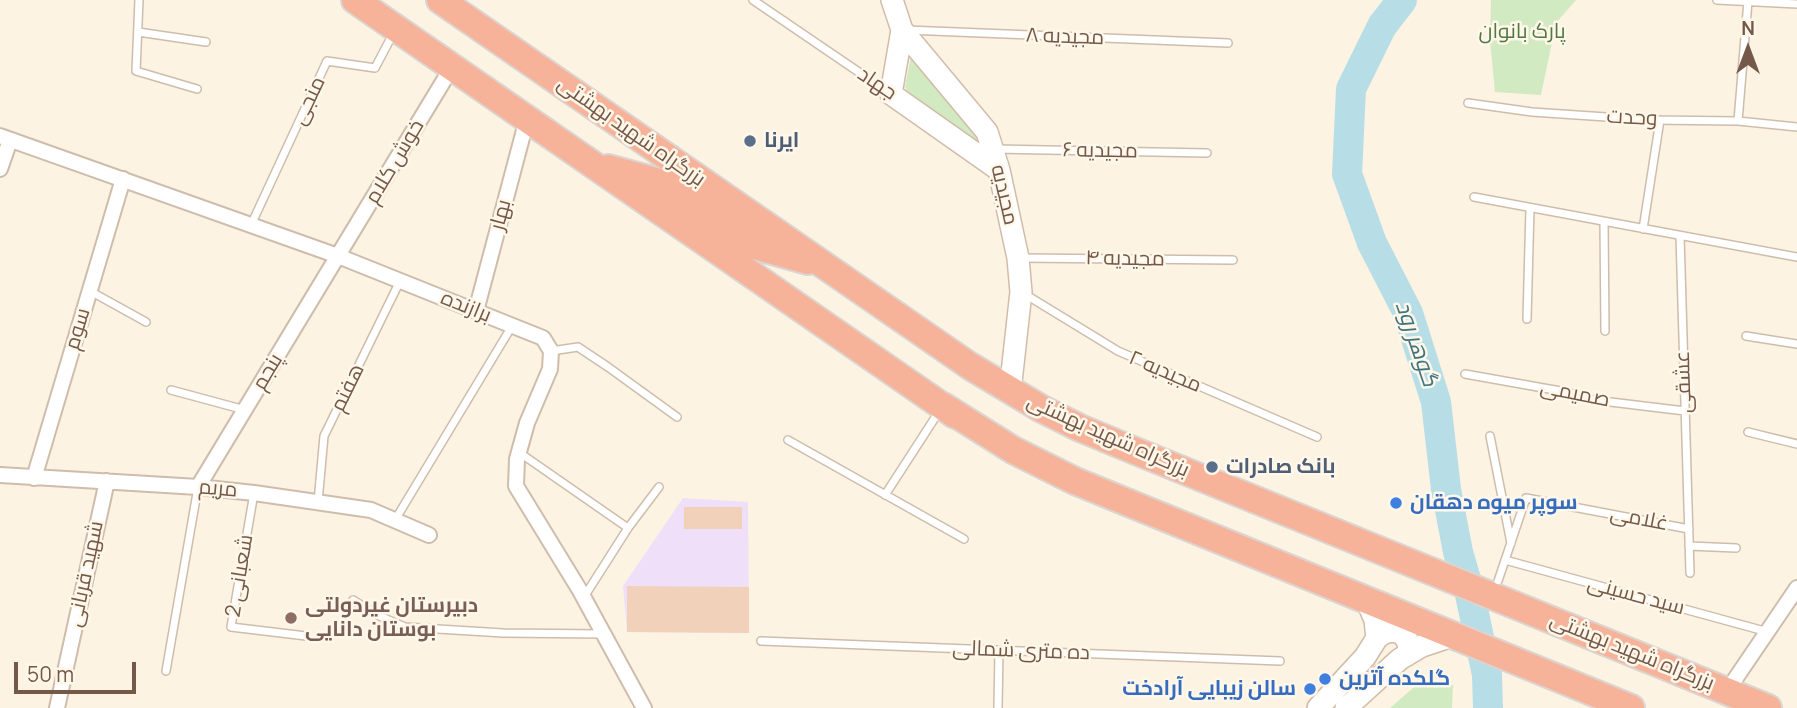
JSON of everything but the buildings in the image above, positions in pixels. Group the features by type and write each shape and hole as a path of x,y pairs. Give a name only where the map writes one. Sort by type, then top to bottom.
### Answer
{"highway":[{"name":"بزرگراه شهید بهشتی","path":"440,0 949,411 1013,450 1075,481 1631,708"},
{"name":"بزرگراه شهید بهشتی","path":"352,1 591,163 827,267 971,366 1055,416 1093,434 1396,557 1499,593 1769,708"}],"street":[{"path":"891,94 902,30 892,0"},
{"name":"مجیدیه","path":"902,30 987,132 999,170 1018,258 1021,292 1010,391"},
{"name":"خوش کلام","path":"338,256 452,67"},
{"name":"جهاد","path":"891,94 999,170"},
{"name":"بهار","path":"476,311 527,119"},
{"path":"0,169 5,138"},
{"name":"برازنده","path":"5,138 400,280 543,338 551,351"},
{"name":"سوم","path":"34,478 123,179"},
{"name":"پنجم","path":"198,487 338,256"},
{"path":"551,351 550,369 527,423 519,452 516,486 584,597 644,708"},
{"name":"مریم","path":"0,475 254,493 371,510 429,535"},
{"name":"شهید قربانی","path":"57,708 107,481"},
{"path":"1727,691 1797,589"},
{"path":"1367,601 1375,620 1377,638"},
{"path":"1318,708 1384,632 1401,633 1409,648 1415,651"},
{"path":"1346,708 1400,659 1446,638 1456,637"}],"lane":[{"path":"139,0 136,71 197,89"},
{"name":"جهاد","path":"752,0 891,94"},
{"path":"1717,0 1797,4"},
{"path":"1738,121 1748,1"},
{"name":"منجی","path":"251,225 327,61 375,68 396,29"},
{"name":"مجیدیه ۸","path":"902,30 1228,43"},
{"path":"138,32 206,43"},
{"name":"وحدت","path":"1468,103 1532,112 1660,120 1738,121 1797,127"},
{"path":"1643,229 1660,120"},
{"name":"مجیدیه ۶","path":"992,149 1207,153"},
{"path":"1474,197 1797,257"},
{"path":"1528,318 1530,208"},
{"path":"1604,222 1605,331"},
{"name":"عشقی","path":"1679,236 1690,573"},
{"name":"مجیدیه ۴","path":"1018,258 1233,260"},
{"name":"هفتم","path":"318,502 324,436 400,280"},
{"path":"90,291 146,322"},
{"name":"مجیدیه ۲","path":"1021,292 1118,351 1317,437"},
{"path":"394,520 512,326"},
{"path":"1746,336 1797,344"},
{"path":"551,351 578,347 677,417"},
{"name":"صمیمی","path":"1465,374 1566,392 1594,400 1685,411"},
{"path":"171,390 245,410"},
{"path":"885,495 949,411"},
{"path":"1748,432 1797,444"},
{"path":"1490,436 1511,543"},
{"path":"788,440 964,538"},
{"path":"519,452 628,528"},
{"path":"166,671 198,487"},
{"path":"584,597 628,528 659,487"},
{"name":"شعبانی 2","path":"254,493 231,627 306,636"},
{"name":"غلامی","path":"1499,593 1505,560 1526,498 1689,529"},
{"path":"1689,546 1736,548"},
{"name":"سید حسینی","path":"1505,560 1768,632"},
{"path":"353,600 377,615 405,627 503,633 604,634"},
{"name":"ده متری شمالی","path":"761,641 1280,662"},
{"path":"998,708 999,650"}],"shaded area":[{"path":"683,498 748,502 749,633 627,632 623,586"}],"green space":[{"name":"پارک بانوان","path":"1491,0 1576,0 1556,23 1541,95 1495,92 1490,41"},
{"path":"912,51 983,140 976,145 911,99 905,87"},
{"path":"1420,682 1453,685 1452,708 1390,708"}],"waterway":[{"name":"گوهر رود","path":"1402,0 1382,26 1351,89 1347,174 1372,243 1408,313 1436,402 1446,489 1487,675 1488,708"}],"place":[{"name":"ایرنا","path":"750,141"},
{"name":"بانک صادرات","path":"1212,467"},
{"name":"سوپر میوه دهقان","path":"1396,503"},
{"name":"دبیرستان غیردولتی بوستان دانایی","path":"291,618"},
{"name":"گلکده آترین","path":"1325,679"},
{"name":"سالن زیبایی آرادخت","path":"1310,689"}]}
